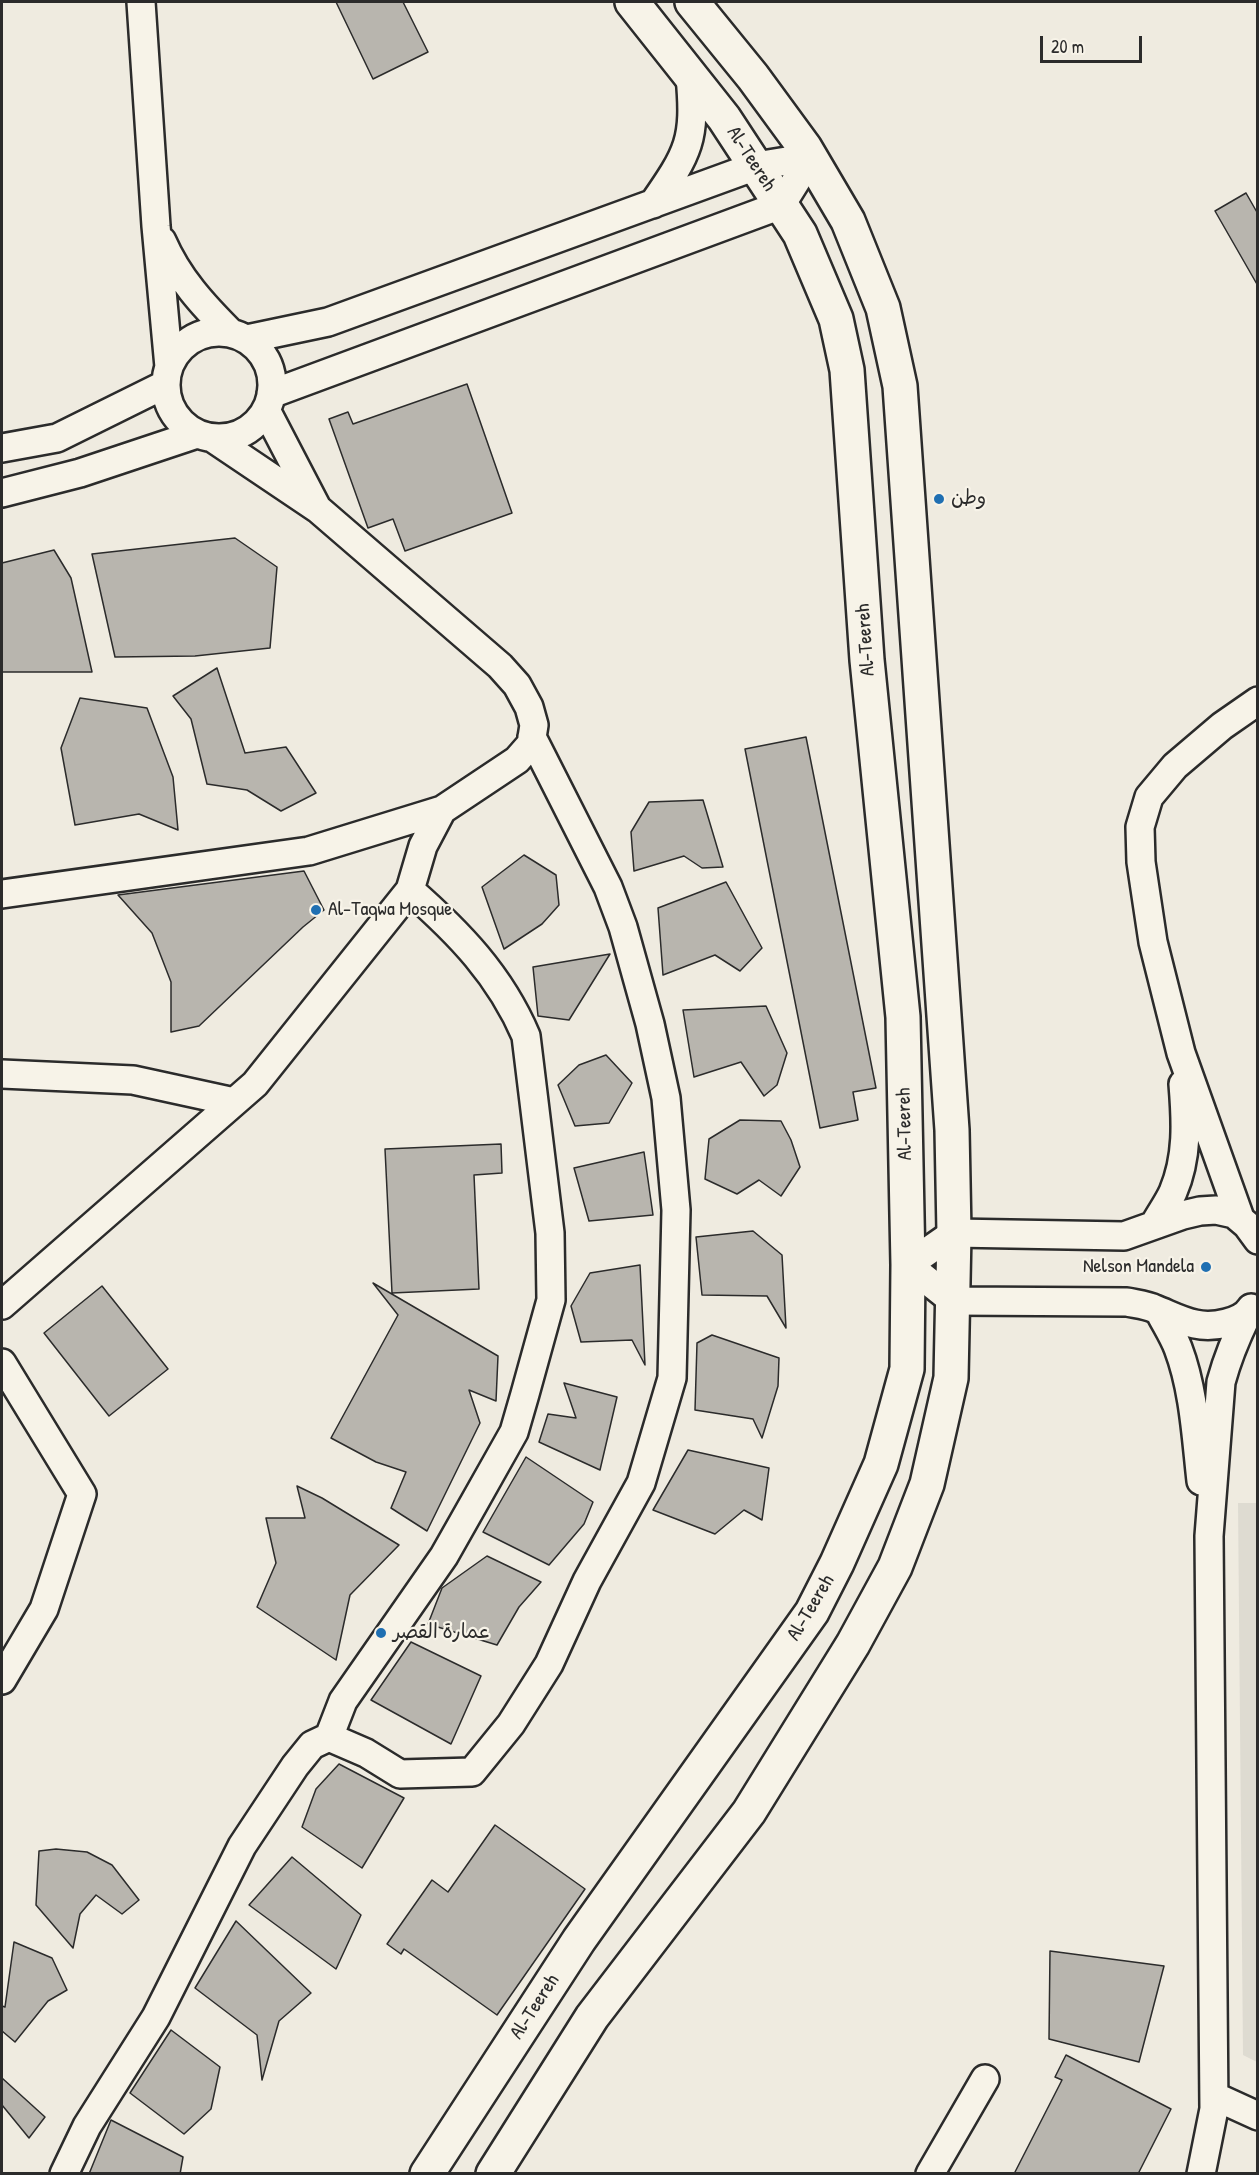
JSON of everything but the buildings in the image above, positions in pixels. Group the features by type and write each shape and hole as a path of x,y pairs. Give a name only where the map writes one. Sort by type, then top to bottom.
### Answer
{"main road":[{"name":"Al-Teereh","path":"428,2174 579,1940 812,1612 837,1563 881,1464 907,1369 908,1265 903,1017 867,660 847,370 836,319 800,234 724,118 632,2"},
{"path":"494,2174 592,2018 749,1812 853,1644 895,1567 927,1484 951,1378 954,1233 952,1130 900,386 883,308 848,221 811,158 753,77 692,2"}],"street":[{"path":"2,894 309,851 442,810 517,760 531,744 534,725 529,707 517,685 500,666 318,509 182,424 171,409 141,2"},
{"path":"653,204 687,151 693,107 690,76"},
{"path":"2,448 57,438 167,375 183,345 198,336 214,332 239,336 328,322 756,166 811,158"},
{"path":"269,402 781,205 811,158"},
{"path":"2,493 206,437 232,438 249,430 263,418 273,383 269,365 260,351 200,302 171,262 156,226"},
{"path":"269,402 318,509"},
{"path":"1252,1231 1181,1053 1153,942 1141,861 1140,827 1149,797 1174,766 1222,726 1257,701"},
{"path":"329,1737 366,1753 400,1774 472,1772 511,1724 549,1664 587,1581 641,1483 672,1378 676,1210 666,1098 650,1024 623,927 608,887 532,737"},
{"path":"2,1305 255,1084 410,890 423,846 442,810"},
{"path":"64,2174 87,2126 156,2017 242,1846 295,1766 312,1745 329,1737 343,1701 444,1556 514,1432 551,1300 550,1233 526,1036 514,1008 497,982 454,929 410,890"},
{"path":"1154,1225 1172,1193 1181,1169 1186,1131 1181,1053"},
{"path":"2,1074 132,1080 234,1102"},
{"path":"1252,1231 1234,1214 1208,1211 1183,1215 1125,1236 954,1233 908,1265 953,1301 1127,1302 1195,1324 1213,1325 1232,1321 1255,1306"},
{"path":"1201,2174 1214,2109 1209,1536 1221,1382 1235,1338 1255,1306"},
{"path":"1159,1311 1178,1347 1185,1374 1209,1536"},
{"path":"2,1362 82,1494 44,1609 2,1680"},
{"path":"930,2174 985,2079"},
{"path":"1214,2096 1257,2116"}],"shaded area":[{"path":"1238,1503 1258,1503 1257,2062 1243,2055"}],"place":[{"name":"وطن","path":"939,499"},
{"name":"Al-Taqwa Mosque","path":"316,910"},
{"name":"Nelson Mandela","path":"1206,1267"},
{"name":"عمارة القصر","path":"381,1633"}]}
